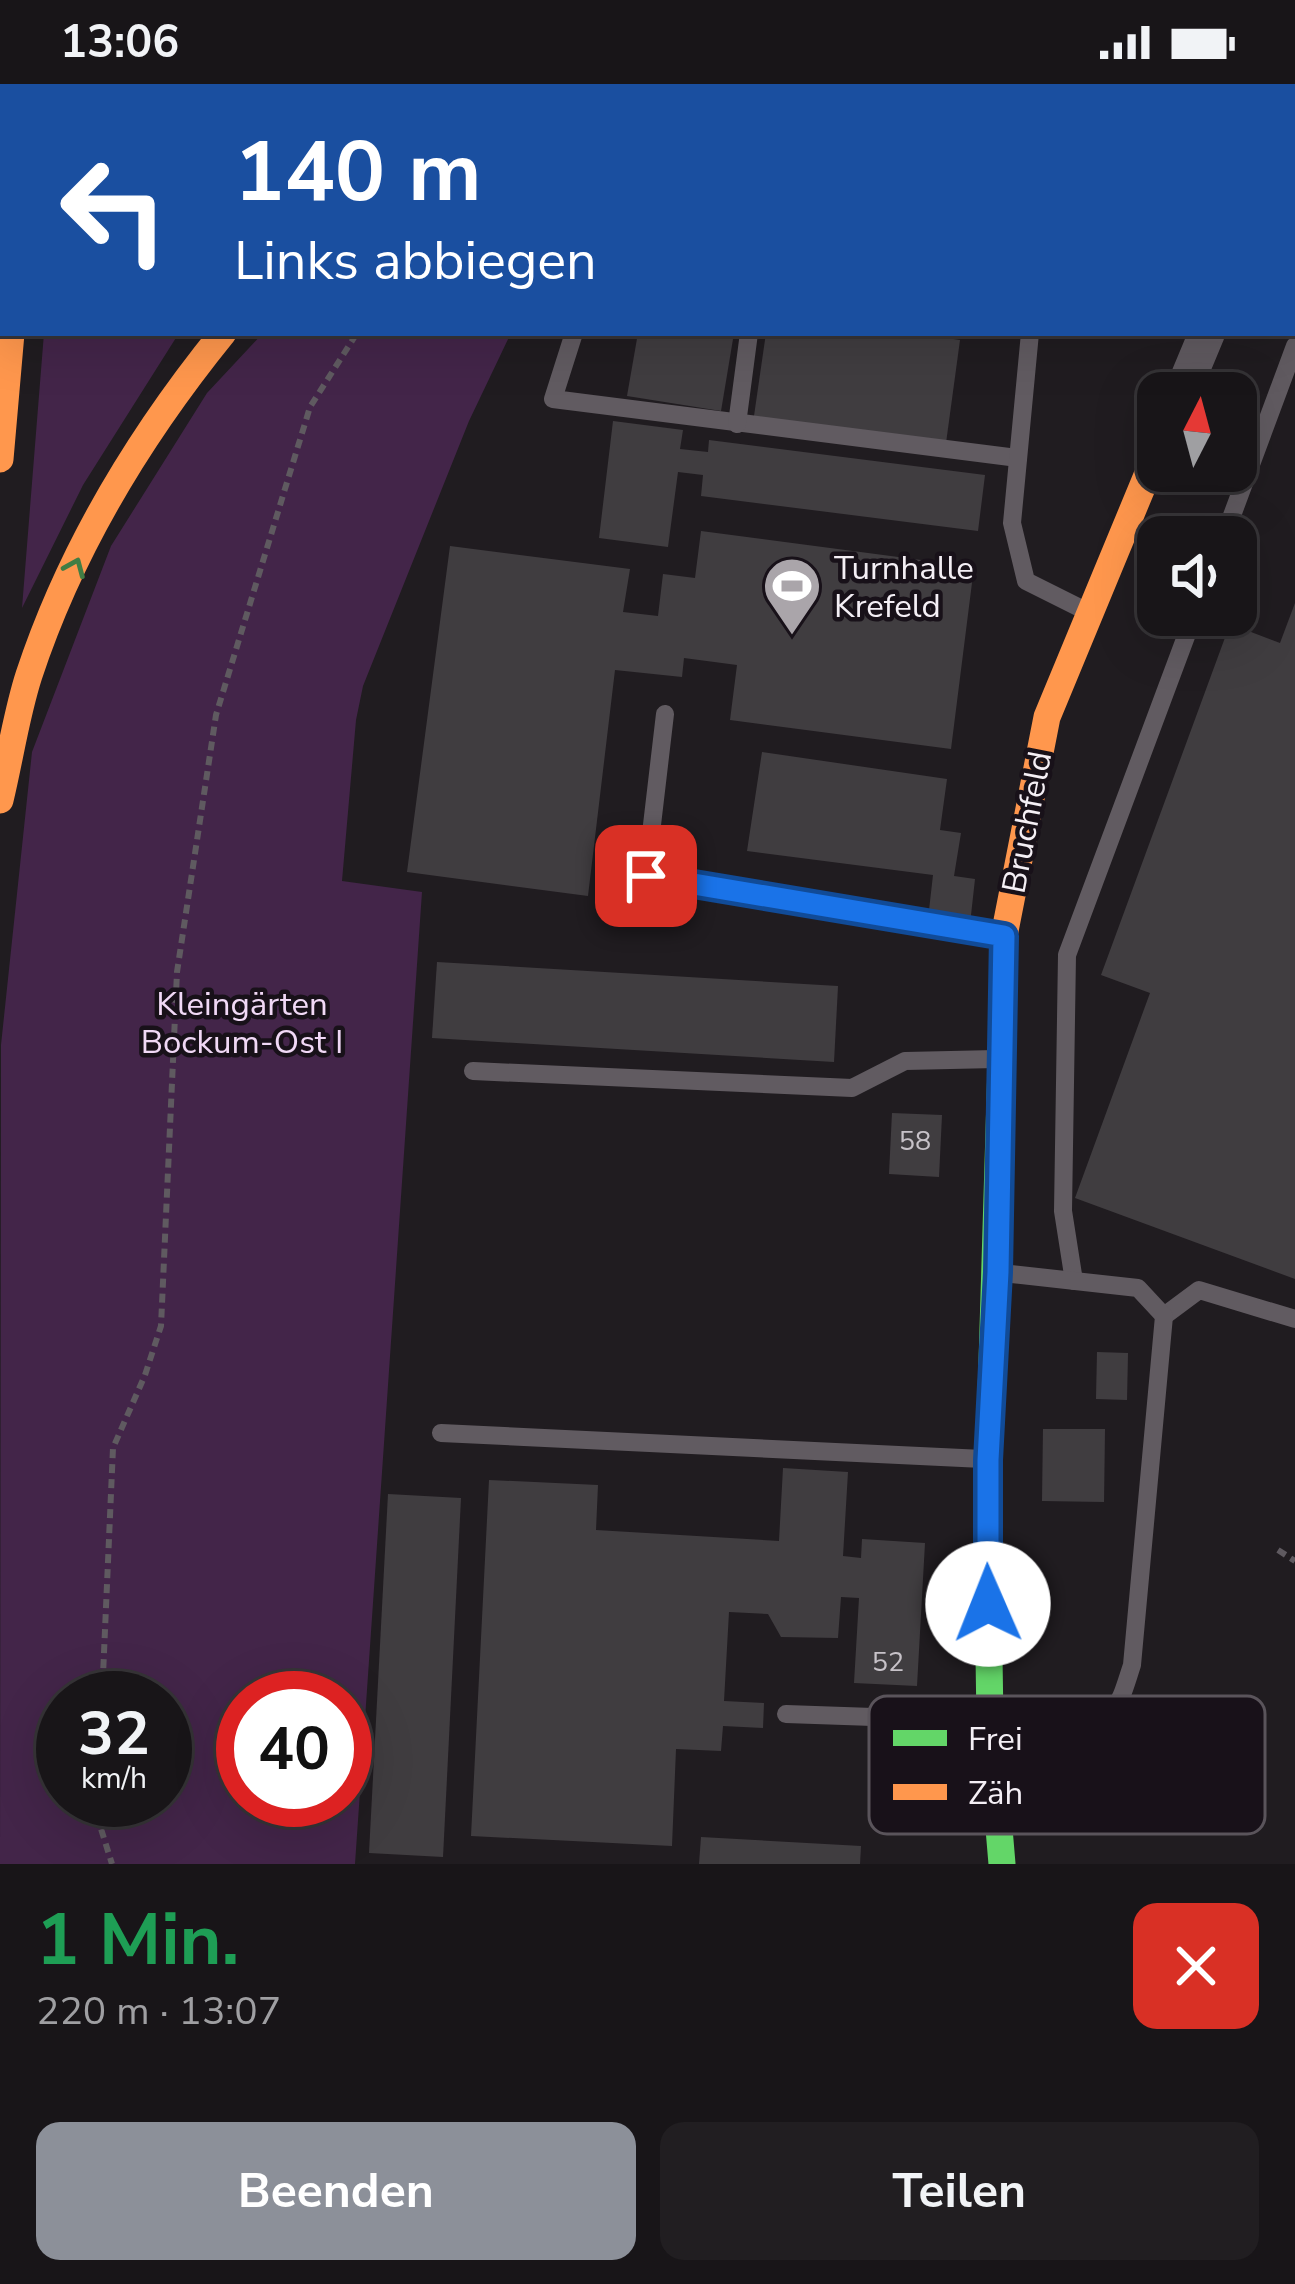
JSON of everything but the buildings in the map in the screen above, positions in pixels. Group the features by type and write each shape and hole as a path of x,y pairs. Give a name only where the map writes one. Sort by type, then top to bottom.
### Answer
{"main road":[{"path":"0,458 11,336"},
{"path":"0,800 29,675 92,528 180,386 222,336"},
{"name":"Bruchfeld","path":"990,1696 988,1460 998,1272 1004,936 1048,717 1140,492"},
{"name":"Bruchfeld","path":"999,1834 1002,1864"}],"street":[{"path":"1191,372 1206,336"}],"lane":[{"path":"573,336 553,399 1018,458"},
{"path":"737,424 749,336"},
{"path":"1030,336 1012,523 1026,580 1090,614"},
{"path":"1232,516 1295,346"},
{"path":"1074,1281 1063,1211 1067,955 1186,636"},
{"path":"665,714 646,876 1004,936"},
{"path":"473,1071 852,1088 905,1061 1001,1059"},
{"path":"998,1272 1138,1288 1164,1316 1132,1665 1122,1696"},
{"path":"1164,1316 1199,1290 1295,1319"},
{"path":"441,1433 988,1460"},
{"path":"786,1714 869,1717"}],"path":[{"path":"103,1671 112,1448 161,1326 177,972 216,715 310,407 355,336"},
{"path":"1278,1550 1295,1561"},
{"path":"100,1827 112,1864"}],"green space":[{"path":"44,336 177,336 83,485 22,608"},
{"name":"Kleingärten Bockum-Ost I","path":"260,336 510,336 469,421 363,686 356,720 342,881 422,892 368,1671 216,1671 216,1827 358,1827 355,1864 0,1864 1,1045 32,752 111,546 207,393"}],"traffic: fast":[{"path":"990,1696 987,1526 1002,1032"},
{"path":"999,1834 1002,1864"}],"traffic: slow":[{"path":"0,459 11,336"},
{"path":"0,800 24,690 65,583 136,453 221,336"},
{"path":"1002,1032 1004,936 1047,717 1140,492"}],"place":[{"name":"Turnhalle Krefeld","path":"792,637"}],"route":[{"path":"646,876 1004,936 988,1604"}]}
